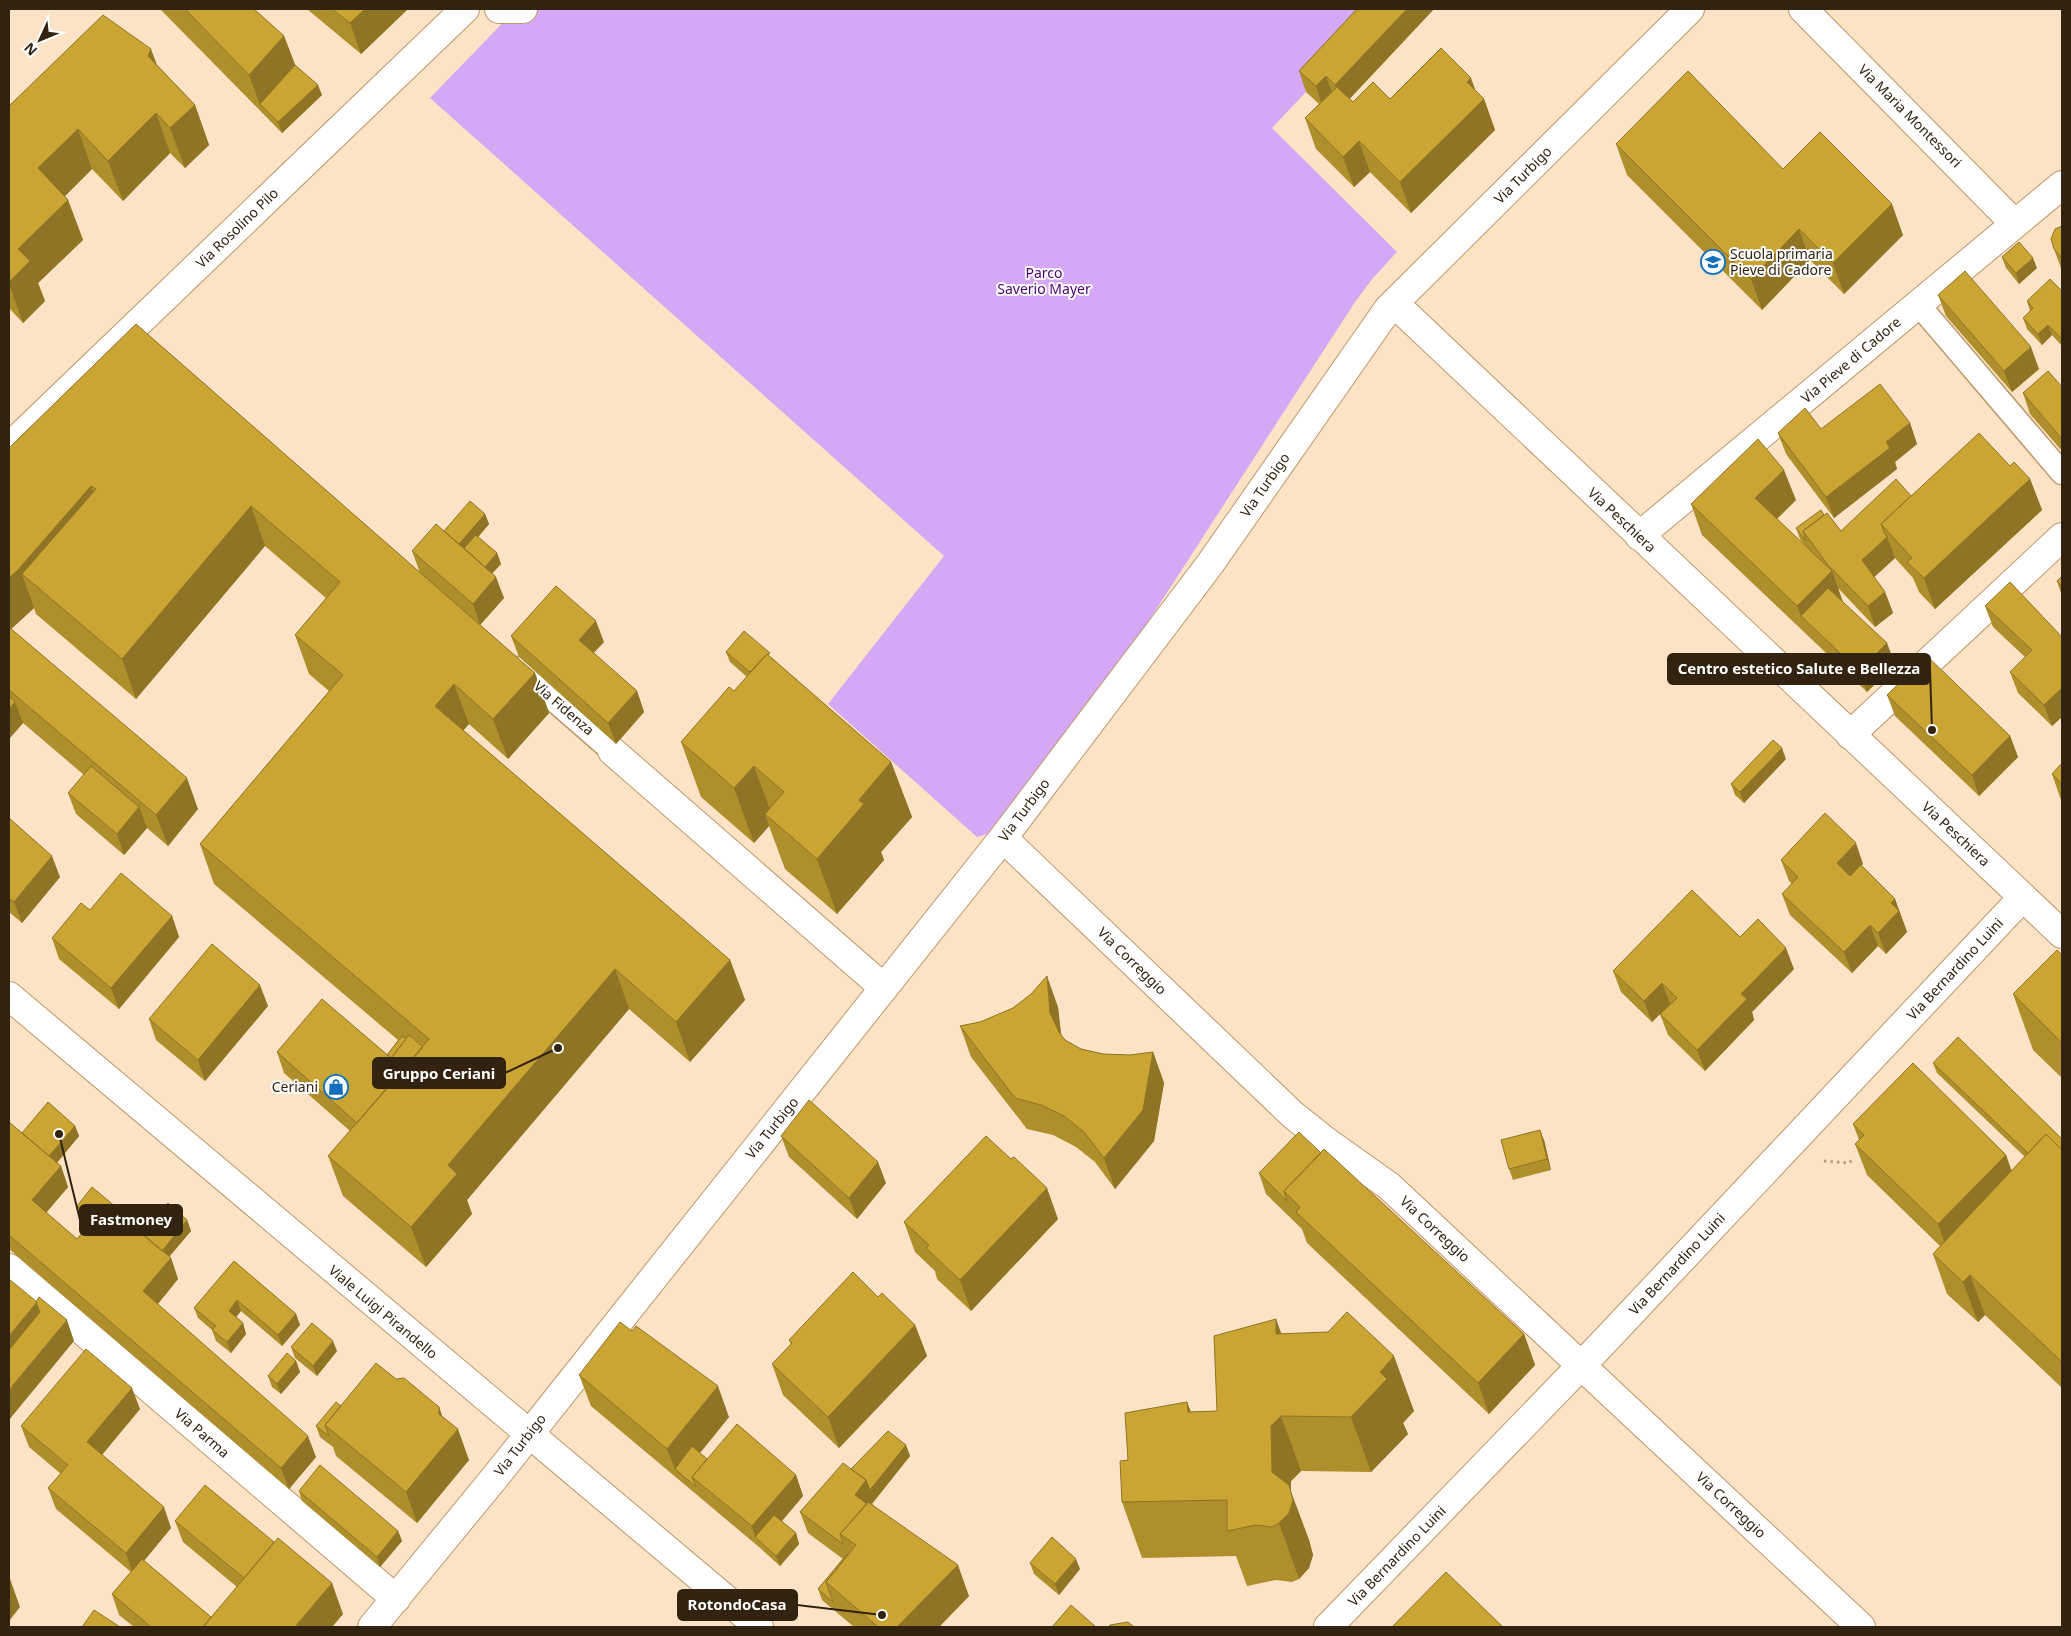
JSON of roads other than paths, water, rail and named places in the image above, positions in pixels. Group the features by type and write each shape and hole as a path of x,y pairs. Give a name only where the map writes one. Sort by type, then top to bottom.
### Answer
{"street":[{"name":"Via Rosolino Pilo","path":"9,447 140,338 465,9"},
{"path":"499,9 523,9"},
{"name":"Via Turbigo","path":"372,1627 529,1434 1003,838 1198,580 1394,303 1690,9"},
{"name":"Via Maria Montessori","path":"1803,9 2016,224"},
{"name":"Via Pieve di Cadore","path":"1639,536 2062,185"},
{"name":"Via Peschiera","path":"1394,303 2062,934"},
{"path":"1850,735 2062,537"},
{"name":"Via Fidenza","path":"612,751 884,988"},
{"name":"Via Correggio","path":"1003,838 1293,1115 1327,1142 1390,1186 1861,1627"},
{"name":"Via Bernardino Luini","path":"1328,1627 1581,1365 2023,897"},
{"name":"Viale Luigi Pirandello","path":"9,996 759,1627"},
{"name":"Via Parma","path":"9,1268 396,1599"}],"lane":[{"path":"1918,304 2062,473"},
{"name":"Via Fidenza","path":"501,654 612,751"}],"place":[{"name":"Scuola primaria Pieve di Cadore","path":"1713,262"},
{"name":"Centro estetico Salute e Bellezza","path":"1932,730"},
{"name":"Gruppo Ceriani","path":"558,1048"},
{"name":"Ceriani","path":"336,1087"},
{"name":"Fastmoney","path":"59,1134"},
{"name":"RotondoCasa","path":"882,1615"}],"park label":[{"name":"Parco Saverio Mayer","path":"1044,282"}]}
